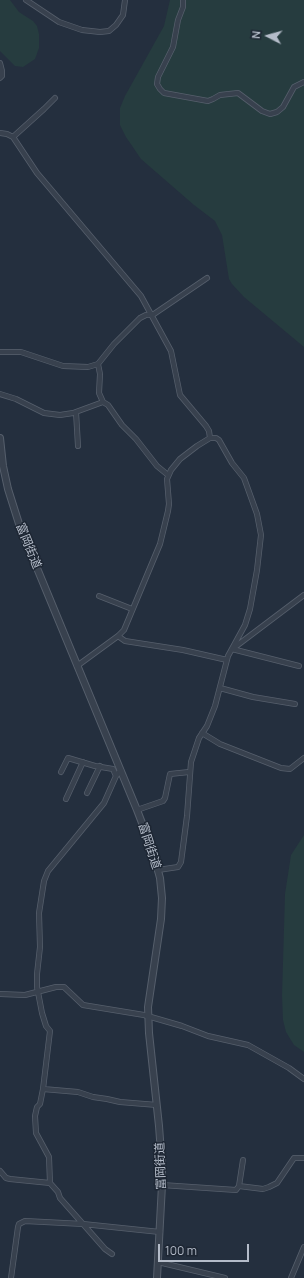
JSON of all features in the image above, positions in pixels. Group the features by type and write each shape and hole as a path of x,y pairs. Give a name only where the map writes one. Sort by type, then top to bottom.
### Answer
{"street":[{"path":"26,0 59,22 82,30 100,32 109,31 116,25 123,15 125,0"},
{"path":"183,0 183,7 178,20 173,47 158,77 157,84 164,93 208,100 220,95 238,93 262,111 270,114 277,112 283,107 294,87 304,82"},
{"path":"0,63 2,71 0,78"},
{"path":"13,137 55,98"},
{"path":"0,133 13,137 37,173 141,296 172,351 180,395 206,426 209,431 210,438"},
{"path":"0,352 21,352 63,366 88,367 98,364 114,344 140,318 146,315 154,314 207,278"},
{"path":"98,364 100,374 99,394 103,402 108,405 122,425 136,439 157,466 168,476"},
{"path":"0,394 16,399 44,413 60,415 76,412 103,402"},
{"path":"76,412 78,446"},
{"name":"富岡街道","path":"0,438 3,466 13,508 121,770 152,848 158,870 162,898 161,920 149,994 148,1016 161,1147 162,1185 157,1278"},
{"path":"77,666 124,630 160,544 169,504 168,476 180,459 210,438 219,440 232,463 244,478 255,507 261,534 257,570 250,609 245,625 227,660 211,716 202,733 191,762 190,788 181,862 178,867 158,870"},
{"path":"232,649 304,595"},
{"path":"99,596 132,608"},
{"path":"118,636 125,641 183,650 227,660"},
{"path":"232,649 299,666"},
{"path":"220,688 253,697 295,704"},
{"path":"202,733 220,744 281,768 290,769 304,758"},
{"path":"61,772 68,758 113,769 116,776"},
{"path":"66,799 83,762"},
{"path":"88,793 100,766"},
{"path":"112,1254 105,1249 60,1198 58,1192 50,1183 49,1157 36,1133 35,1116 37,1107 40,1104 43,1089 50,1031 46,1026 42,1013 38,992 37,974 40,947 39,913 44,881 48,871 104,803 116,776 121,770"},
{"path":"137,810 163,801 170,774 190,772"},
{"path":"0,994 19,996 61,986 67,989 84,1005 148,1016 203,1034 248,1045 289,1068 304,1079"},
{"path":"43,1089 78,1092 93,1097 120,1102 157,1105"},
{"path":"239,1186 263,1189 269,1187 277,1183 294,1158 304,1158"},
{"path":"162,1185 236,1190 239,1186 243,1160"},
{"path":"0,1171 6,1178 10,1179 50,1183"},
{"path":"11,1278 18,1227 22,1222 83,1224 160,1232"},
{"path":"291,1278 304,1247"},
{"path":"158,1262 225,1278"}],"green space":[{"path":"0,0 10,0 19,12 33,21 37,26 39,34 39,48 35,59 23,67 15,66 0,51"},
{"path":"170,0 304,0 304,347 244,297 232,284 229,279 222,235 215,221 194,205 141,159 126,137 120,125 120,108 125,96 164,26"},
{"path":"304,835 304,1052 294,1045 286,1032 283,1020 282,996 285,894 291,855"}]}
